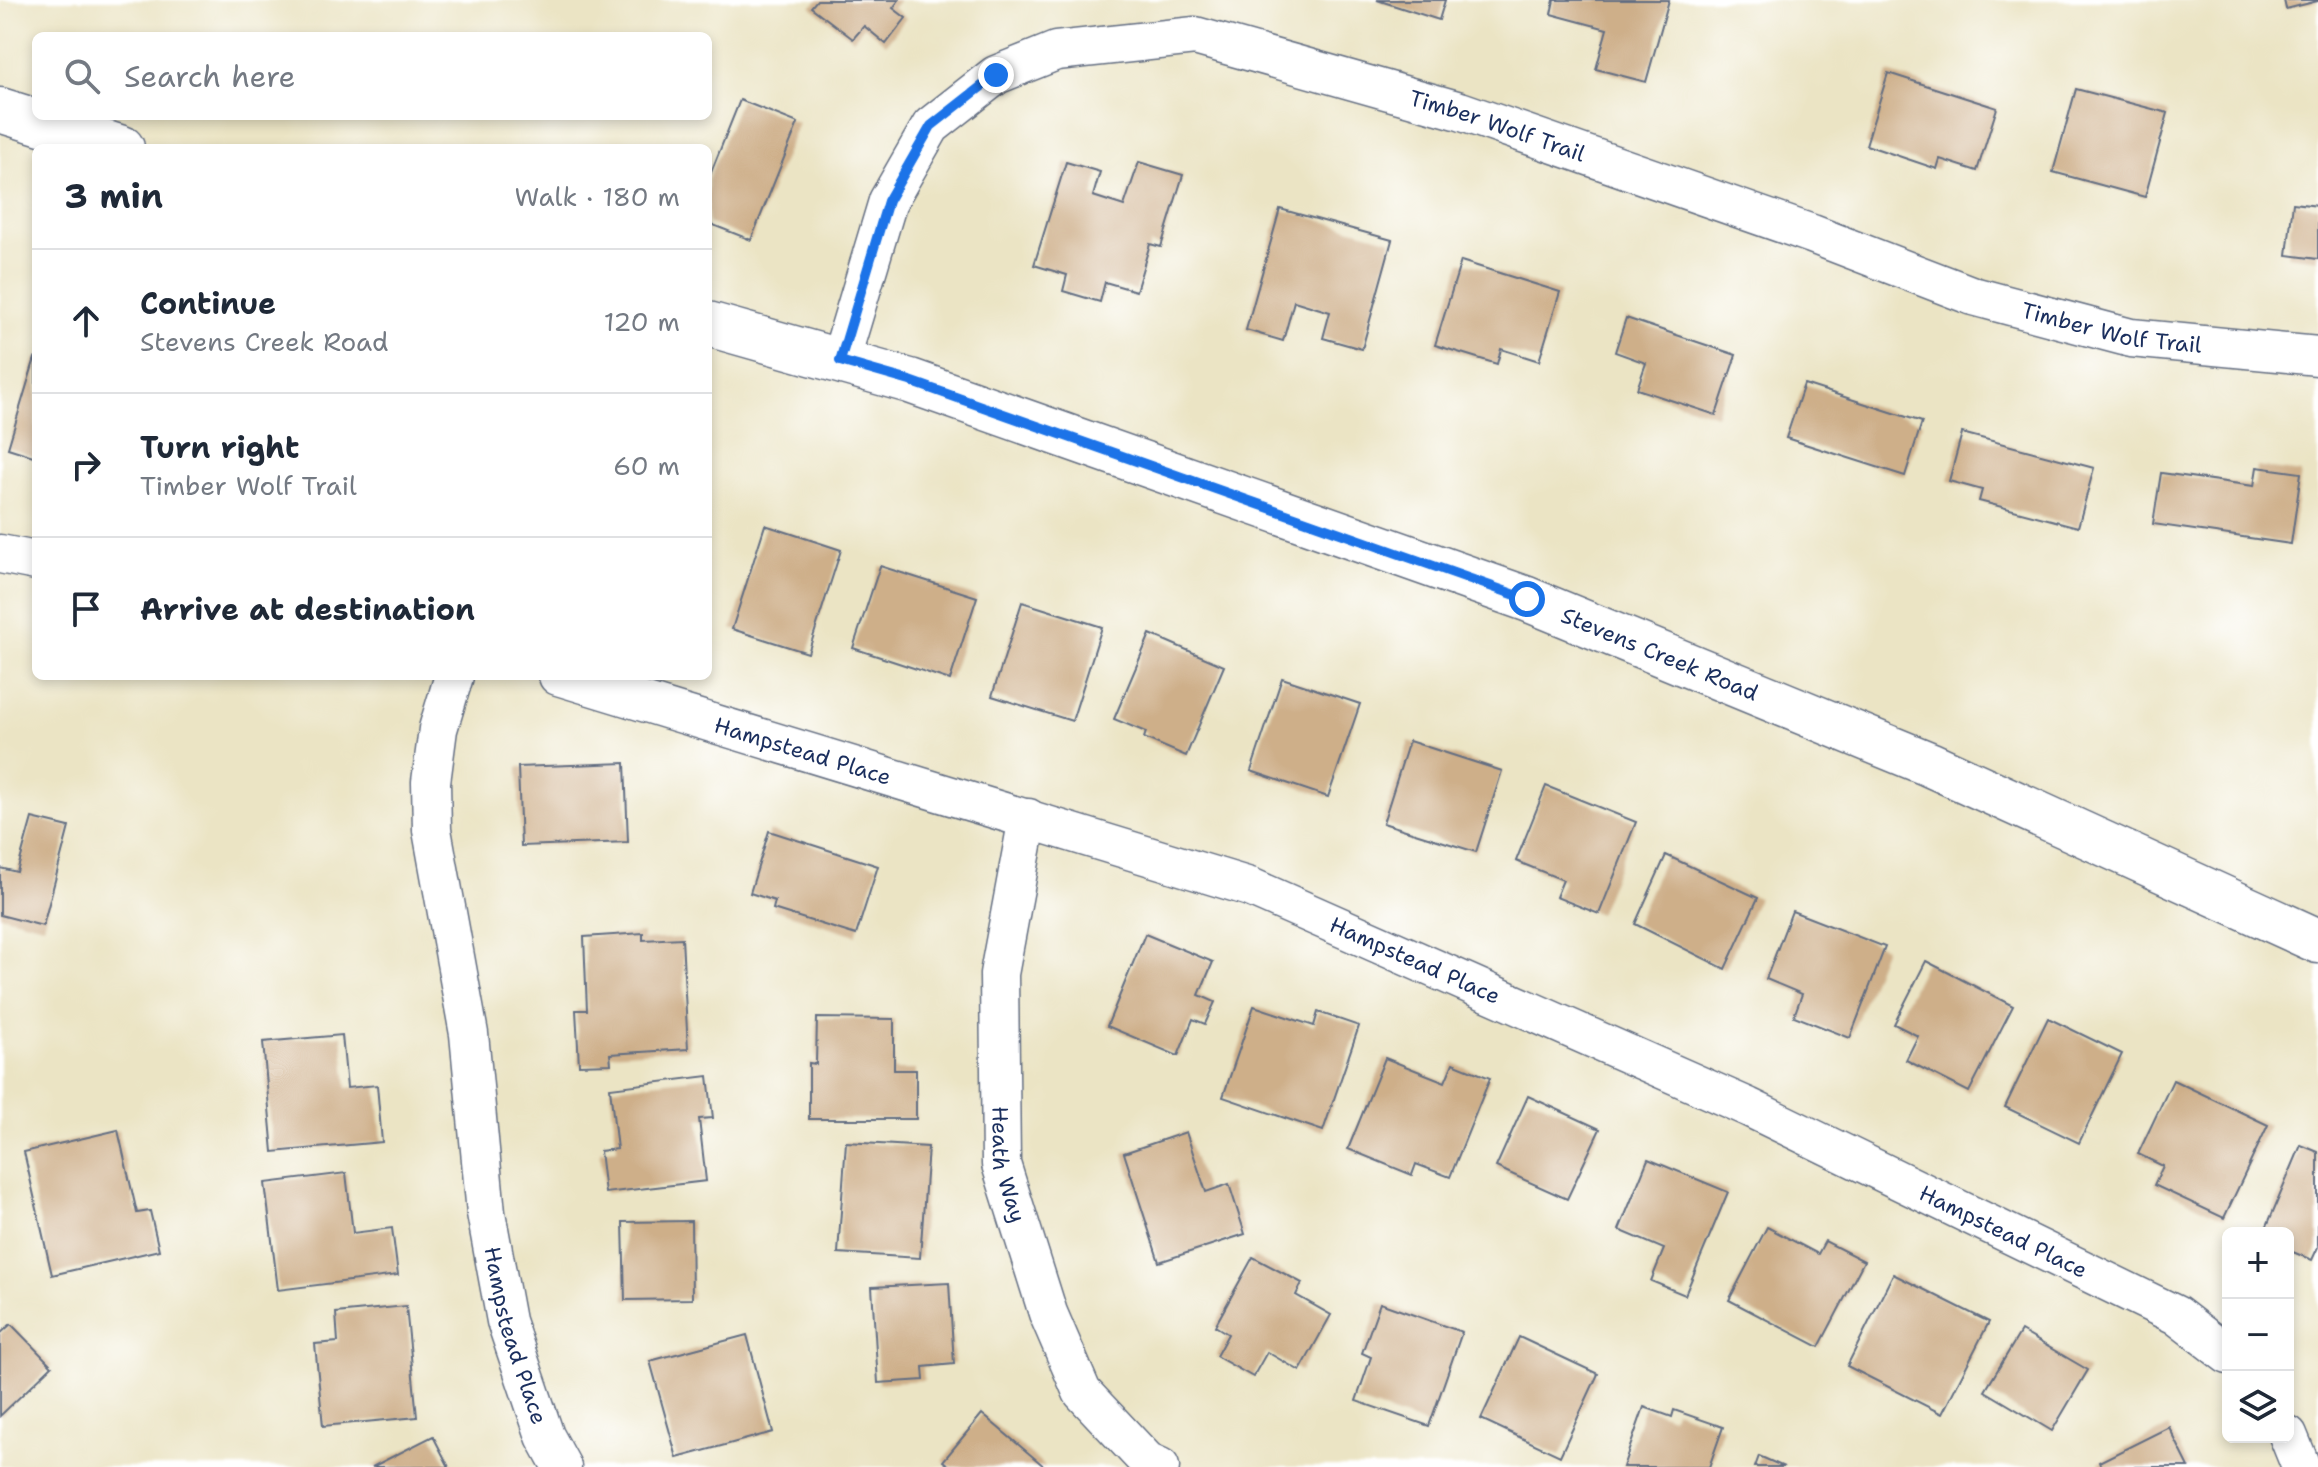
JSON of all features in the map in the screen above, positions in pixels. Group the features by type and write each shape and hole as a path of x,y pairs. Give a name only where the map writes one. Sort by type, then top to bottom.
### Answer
{"street":[{"name":"Timber Wolf Trail","path":"840,361 888,201 931,126 996,75 1056,51 1195,36 1460,111 1812,234 1973,296 2131,338 2318,356"},
{"path":"0,110 32,120"},
{"path":"32,120 109,144"},
{"name":"Stevens Creek Road","path":"712,325 925,387 1527,599 1929,764 2318,941"},
{"path":"0,554 32,560"},
{"name":"Hampstead Place","path":"453,680 438,729 431,782 432,830 469,1034 486,1213 506,1321 545,1436 562,1467"},
{"name":"Hampstead Place","path":"571,680 1250,887 1748,1107 2176,1315 2222,1350"},
{"name":"Heath Way","path":"1028,818 999,974 1001,1164 1048,1313 1082,1392 1147,1461 1160,1467"},
{"path":"2291,1443 2301,1467"}],"building":[{"path":"817,0 899,0 893,8 906,18 886,44 864,26 853,39 811,7"},
{"path":"1377,0 1445,0 1439,20"},
{"path":"1554,0 1669,0 1646,82 1596,69 1607,29 1551,14"},
{"path":"2284,0 2318,0 2318,1 2286,9"},
{"path":"1888,73 1997,108 1977,171 1940,159 1937,169 1866,145"},
{"path":"2076,89 2168,113 2145,197 2053,172"},
{"path":"740,100 798,123 751,240 712,225 712,170"},
{"path":"1066,162 1100,172 1093,196 1124,206 1139,162 1183,175 1161,247 1150,244 1136,291 1105,282 1100,302 1063,291 1067,275 1034,265"},
{"path":"2293,203 2318,206 2318,259 2287,255"},
{"path":"1280,209 1392,240 1362,349 1323,338 1330,312 1294,301 1283,341 1246,330"},
{"path":"1461,261 1560,292 1539,361 1501,349 1497,364 1435,345"},
{"path":"1626,318 1736,355 1716,415 1637,389 1646,363 1615,352"},
{"path":"32,368 32,456 8,448"},
{"path":"1804,384 1922,422 1905,476 1786,438"},
{"path":"1962,433 2094,468 2078,527 1979,501 1982,490 1949,481"},
{"path":"2257,467 2301,473 2291,544 2153,524 2161,473 2254,486"},
{"path":"765,525 841,550 808,653 732,629"},
{"path":"880,566 977,597 950,680 853,648"},
{"path":"1022,602 1102,627 1072,721 992,696"},
{"path":"1150,634 1224,666 1186,756 1144,738 1146,732 1114,719"},
{"path":"1282,678 1360,704 1328,797 1251,771"},
{"path":"1409,741 1502,771 1476,852 1383,823"},
{"path":"625,763 628,842 521,846 518,767"},
{"path":"1546,786 1636,822 1599,914 1556,897 1563,880 1516,861"},
{"path":"32,818 69,827 43,926 0,915 0,868 17,872"},
{"path":"769,831 878,866 856,935 773,909 775,901 750,893"},
{"path":"1666,855 1758,898 1725,969 1635,924"},
{"path":"1792,911 1885,947 1850,1038 1794,1016 1802,994 1766,979"},
{"path":"643,933 643,940 682,938 688,1049 610,1054 611,1064 579,1065 576,1010 587,1010 584,937"},
{"path":"1145,934 1213,962 1199,995 1215,1002 1205,1024 1193,1019 1178,1056 1107,1026"},
{"path":"1926,961 2013,1006 1969,1092 1906,1060 1918,1036 1894,1024"},
{"path":"1254,1006 1314,1026 1318,1012 1359,1026 1323,1131 1223,1097"},
{"path":"817,1018 894,1019 894,1070 916,1070 916,1119 809,1119 809,1063 816,1064"},
{"path":"2048,1018 2122,1054 2079,1143 2005,1107"},
{"path":"342,1035 347,1088 377,1085 382,1142 273,1152 263,1042"},
{"path":"1385,1058 1445,1082 1453,1063 1490,1078 1450,1177 1416,1164 1412,1175 1348,1149"},
{"path":"708,1076 713,1118 699,1119 706,1181 605,1193 600,1151 617,1149 610,1088"},
{"path":"2173,1080 2268,1125 2224,1218 2154,1185 2163,1166 2138,1154"},
{"path":"1528,1096 1600,1129 1567,1199 1496,1167"},
{"path":"118,1130 137,1213 150,1211 159,1250 52,1275 24,1152"},
{"path":"1186,1132 1206,1192 1229,1184 1245,1234 1159,1262 1124,1153"},
{"path":"846,1142 928,1147 920,1258 838,1253"},
{"path":"2301,1145 2318,1152 2318,1247 2312,1260 2294,1252 2294,1227 2267,1227"},
{"path":"1648,1159 1728,1192 1685,1295 1651,1281 1664,1249 1619,1230"},
{"path":"346,1173 353,1233 392,1228 398,1275 278,1290 265,1183"},
{"path":"691,1221 692,1299 625,1300 623,1222"},
{"path":"1767,1227 1818,1254 1825,1241 1864,1261 1819,1347 1729,1300"},
{"path":"1253,1257 1302,1283 1296,1295 1331,1315 1300,1371 1267,1352 1253,1377 1216,1356 1228,1334 1215,1326"},
{"path":"1893,1274 1989,1322 1942,1414 1847,1366"},
{"path":"949,1283 954,1364 923,1367 924,1380 878,1383 872,1287"},
{"path":"1380,1303 1462,1332 1429,1426 1356,1401 1371,1357 1362,1353"},
{"path":"406,1306 417,1417 323,1426 315,1344 338,1342 336,1313"},
{"path":"11,1324 52,1366 0,1416 0,1334"},
{"path":"2021,1331 2088,1370 2052,1431 1985,1391"},
{"path":"747,1335 773,1432 677,1458 650,1361"},
{"path":"1519,1337 1598,1374 1560,1456 1481,1419"},
{"path":"1644,1407 1672,1417 1674,1410 1723,1427 1709,1467 1623,1467"},
{"path":"982,1414 1045,1467 951,1467 943,1461"},
{"path":"2169,1427 2189,1467 2101,1467 2099,1462"},
{"path":"433,1436 449,1467 372,1467"},
{"path":"1759,1456 1784,1467 1755,1467"}],"route":[{"path":"996,75 931,126 888,201 840,361 910,381 1527,599"}]}
